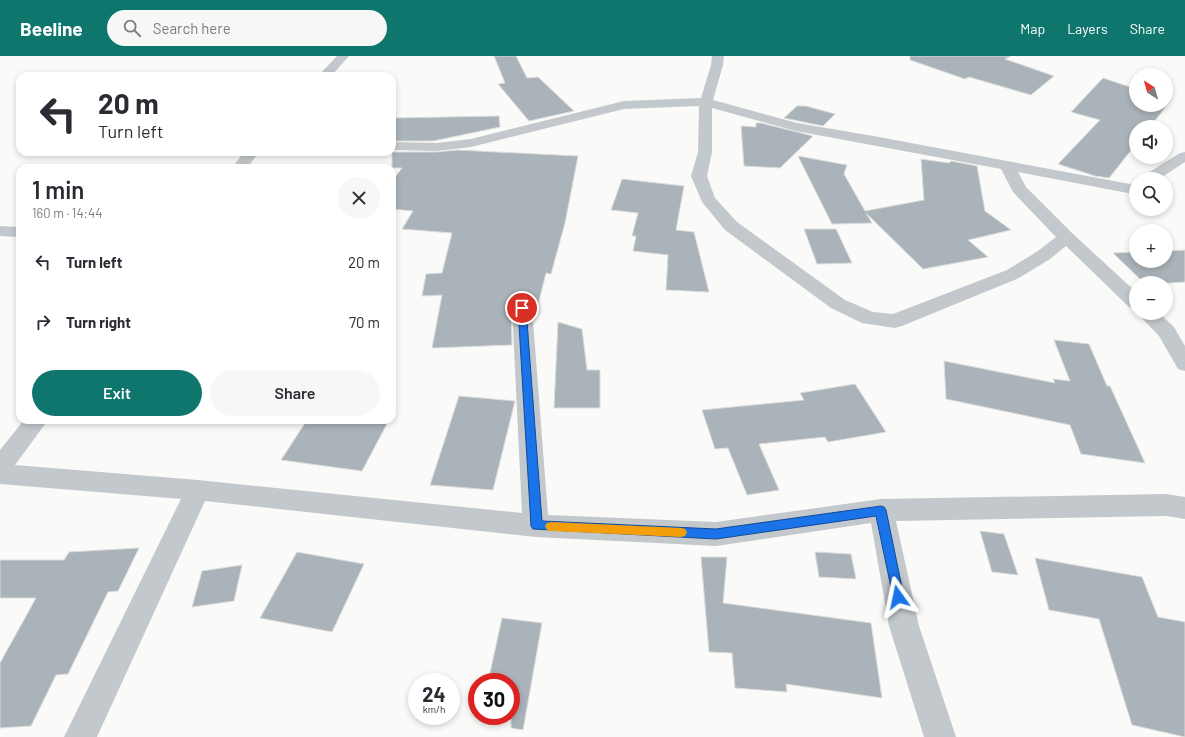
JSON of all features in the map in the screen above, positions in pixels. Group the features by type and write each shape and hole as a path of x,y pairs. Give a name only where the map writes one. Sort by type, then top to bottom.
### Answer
{"street":[{"path":"328,72 343,56"},
{"path":"718,56 717,65 706,102 705,152 699,176 708,199 731,226 838,304 869,318 895,321 1013,274 1044,255 1066,237"},
{"path":"396,146 436,147 471,143 624,105 706,102 796,127 879,140 1129,188"},
{"path":"242,164 249,156"},
{"path":"1159,172 1185,156"},
{"path":"1007,165 1019,189 1066,237 1129,296"},
{"path":"0,231 16,232"},
{"path":"522,308 536,526"},
{"path":"1154,320 1166,332 1185,364"},
{"path":"0,467 34,424"},
{"path":"0,474 198,490 536,526 716,534 881,510 1166,505 1185,508"},
{"path":"80,737 198,490"},
{"path":"881,510 904,626 940,737"}],"building":[{"path":"494,56 516,56 527,78 538,77 574,111 529,121 498,84 505,83"},
{"path":"910,56 1011,56 1005,59 1054,76 1031,95 969,77 965,79 910,60"},
{"path":"1103,78 1129,87 1129,112 1162,112 1155,120 1129,120 1129,153 1109,178 1095,176 1058,164 1100,120 1071,112"},
{"path":"797,106 806,106 835,114 823,126 784,118"},
{"path":"499,116 500,127 433,141 396,141 396,118"},
{"path":"756,123 813,136 780,168 744,166 741,126 756,127"},
{"path":"457,150 578,156 565,223 551,274 546,273 534,321 534,308 529,303 522,301 515,303 511,307 512,345 432,348 442,295 422,296 426,274 442,273 452,233 402,229 413,211 396,209 396,176 402,168 396,168 396,164 392,164 392,156 396,156 396,152 436,152"},
{"path":"798,156 847,165 844,174 865,211 924,200 921,159 949,163 951,161 977,166 985,211 1011,230 968,240 988,257 923,269 866,213 872,223 832,224"},
{"path":"622,179 684,186 676,230 694,232 709,292 666,290 668,255 633,251 636,236 632,236 638,213 611,210"},
{"path":"804,229 836,229 852,263 817,264"},
{"path":"1185,250 1185,282 1173,283 1173,276 1137,276 1113,253 1129,252 1129,268 1173,268 1173,251"},
{"path":"558,322 582,329 587,370 600,370 600,408 554,408"},
{"path":"1054,340 1089,344 1107,386 1110,386 1145,463 1081,454 1070,425 946,399 944,361 1055,383 1053,379 1070,381"},
{"path":"855,384 886,432 828,442 825,437 759,444 779,490 747,495 728,448 715,449 702,410 804,400 800,393"},
{"path":"459,396 515,401 493,490 430,485"},
{"path":"304,424 387,424 362,471 281,460"},
{"path":"980,531 1004,534 1018,575 992,572"},
{"path":"139,548 118,591 108,592 68,674 56,675 31,726 0,728 0,663 36,598 0,598 0,560 64,560 69,552"},
{"path":"297,552 364,564 332,632 260,618"},
{"path":"815,552 851,554 856,579 819,577"},
{"path":"701,557 727,557 723,603 871,623 882,698 786,684 787,692 735,688 732,653 709,652"},
{"path":"1035,558 1142,577 1158,617 1185,622 1185,737 1132,725 1099,619 1049,610"},
{"path":"242,565 234,601 192,607 202,571"},
{"path":"502,618 542,623 523,730 511,728 511,725 520,725 520,673 490,673"}],"slow traffic":[{"path":"551,526 681,532"}],"route":[{"path":"522,308 536,526 716,534 881,510 898,597"}]}
